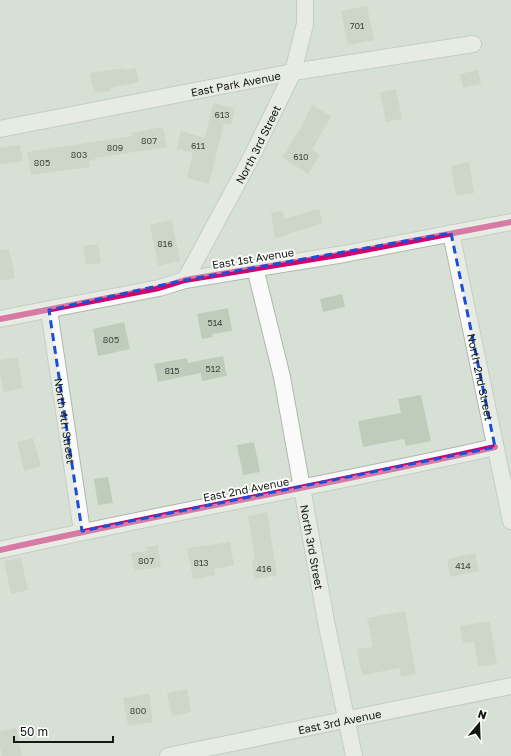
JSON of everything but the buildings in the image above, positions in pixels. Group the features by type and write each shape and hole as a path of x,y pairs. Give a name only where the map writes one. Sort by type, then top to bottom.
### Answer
{"street":[{"name":"North 3rd Street","path":"185,280 251,158 293,72 305,24 305,0"},
{"name":"East Park Avenue","path":"0,129 293,72 473,44"},
{"name":"East 1st Avenue","path":"0,319 159,288 185,280 344,254 511,222"},
{"name":"North 2nd Street","path":"451,233 511,521"},
{"name":"North 3rd Street","path":"255,268 282,377 326,621 354,756"},
{"name":"North 4th Street","path":"49,310 82,532"},
{"name":"East 2nd Avenue","path":"0,550 82,532 393,470 496,447"},
{"name":"East 3rd Avenue","path":"168,756 511,686"}],"highlighted area":[{"path":"451,233 495,447 82,531 49,310 185,280"}],"cycle path":[{"path":"0,319 159,288 185,280 344,254 511,222"},
{"path":"0,550 372,474 495,447"}]}
